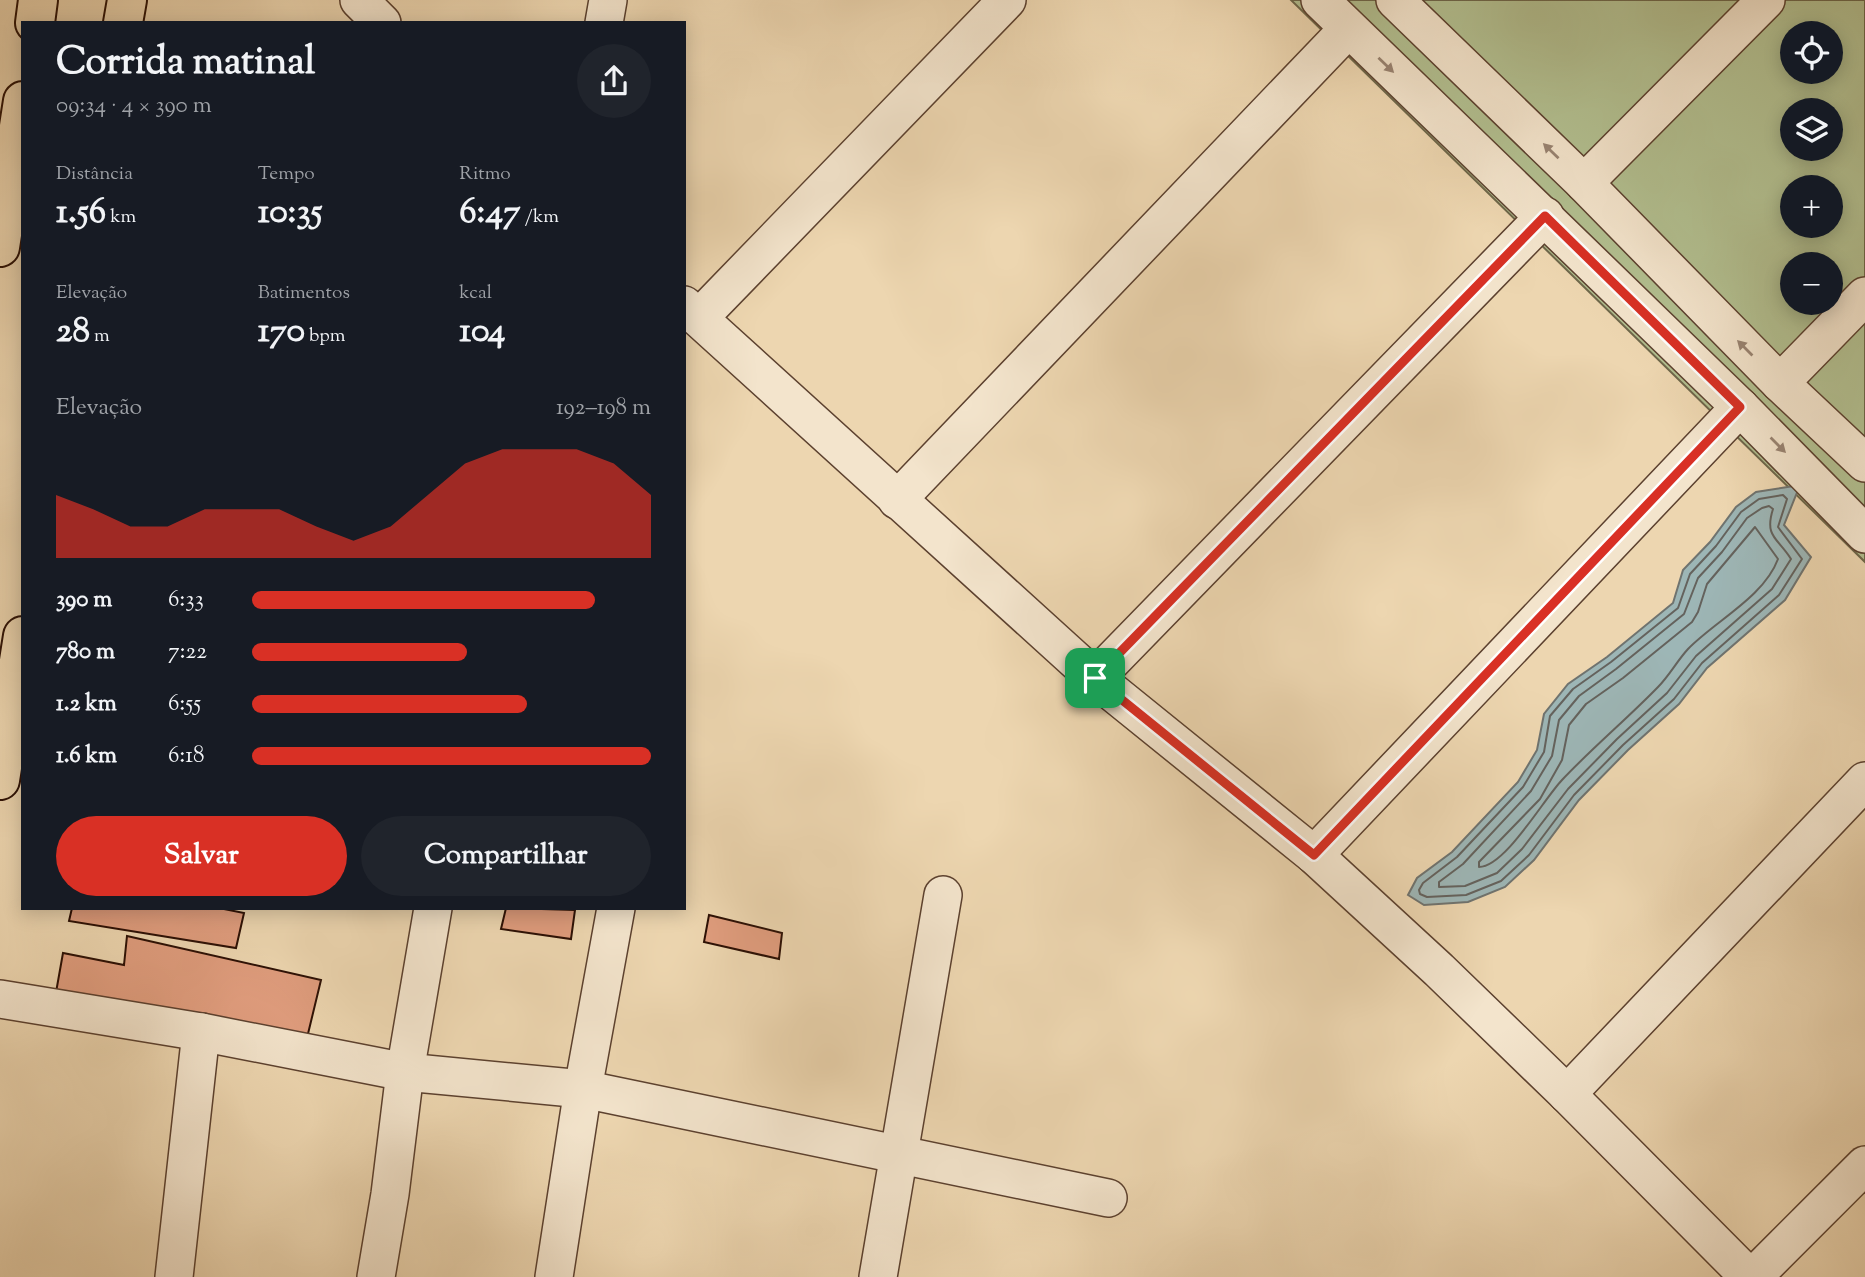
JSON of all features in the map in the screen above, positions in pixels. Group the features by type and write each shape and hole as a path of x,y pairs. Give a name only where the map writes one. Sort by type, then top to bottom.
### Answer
{"highway":[{"path":"35,21 38,0"},
{"path":"123,21 127,0"},
{"path":"0,247 21,114"},
{"path":"0,780 21,649"}],"street":[{"path":"359,0 380,21"},
{"path":"1007,0 692,312 1095,678 1314,855 1439,970 1751,1277 1865,1165"},
{"path":"1320,0 1740,407 1865,534"},
{"path":"1395,0 1584,183 1780,383 1865,463"},
{"path":"1584,183 1766,0"},
{"path":"897,500 1348,29"},
{"path":"1095,678 1545,216"},
{"path":"1780,383 1865,296"},
{"path":"1314,855 1740,407"},
{"path":"1567,1094 1865,781"},
{"path":"878,1277 943,895"},
{"path":"376,1277 390,1194 405,1072 433,910"},
{"path":"554,1277 583,1089 616,910"},
{"path":"0,999 201,1032 405,1072 583,1089 1108,1198"},
{"path":"174,1277 201,1032"}],"green space":[{"path":"1291,0 1865,0 1865,562"}],"water":[{"path":"1800,485 1784,525 1811,557 1785,600 1707,668 1679,704 1628,750 1579,800 1534,860 1505,887 1468,902 1424,905 1408,895 1417,878 1452,852 1518,782 1537,750 1544,714 1568,684 1607,657 1673,603 1683,570 1710,542 1736,507 1756,492"}],"building":[{"path":"72,910 229,910 244,913 236,948 69,921"},
{"path":"506,910 575,910 571,939 501,929"},
{"path":"709,915 782,933 779,959 704,942"},
{"path":"127,936 321,980 306,1042 55,998 63,953 124,965"}],"route":[{"path":"1545,216 1740,407 1314,855 1095,678 1545,216"}]}
